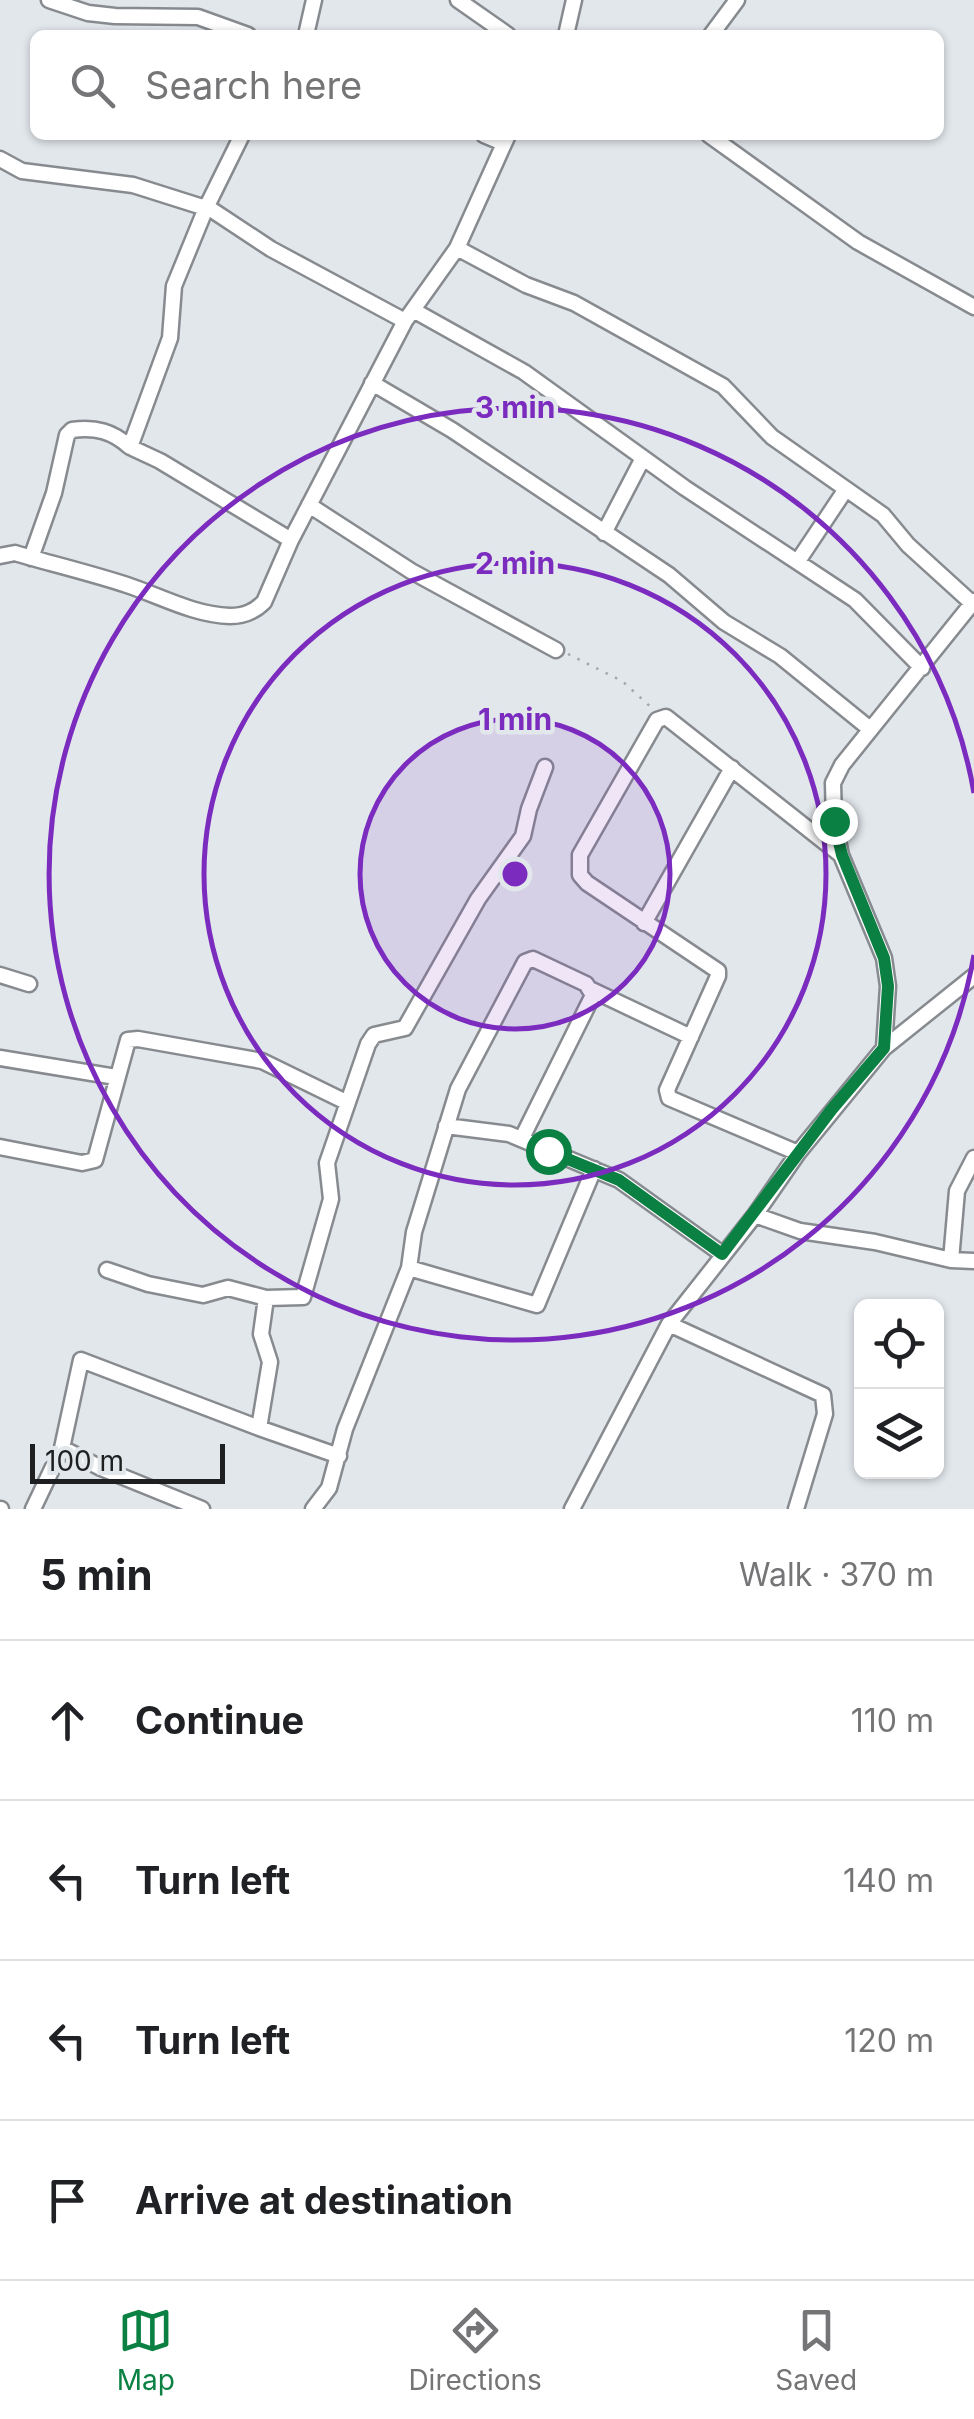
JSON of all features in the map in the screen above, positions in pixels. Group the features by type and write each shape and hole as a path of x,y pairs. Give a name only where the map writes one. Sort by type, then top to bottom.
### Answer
{"street":[{"path":"49,0 115,16 198,17 234,30"},
{"path":"307,30 314,0"},
{"path":"458,0 501,30"},
{"path":"567,30 574,0"},
{"path":"715,30 737,0"},
{"path":"130,447 170,338 174,286 240,140"},
{"path":"0,556 15,553 122,583 196,611 246,615 264,602 291,540 409,315 457,248 505,140"},
{"path":"715,140 858,242 974,307"},
{"path":"0,159 22,171 133,186 206,208 271,250 524,372 643,458 855,600 922,668"},
{"path":"457,248 526,285 574,303 701,372 736,396 772,437 883,515 908,545 974,603 870,729 833,783 831,799 842,855 884,958 888,986 884,1048"},
{"path":"372,383 452,430 669,575 724,622 780,656 870,729"},
{"path":"31,558 54,493 67,435 72,430 101,430 117,436 291,540"},
{"path":"604,532 643,458"},
{"path":"798,561 846,489"},
{"path":"309,505 412,571 556,650"},
{"path":"798,1153 669,1098 667,1090 718,971 588,883 579,867 580,855 661,717 670,718 842,855"},
{"path":"106,1270 148,1284 203,1294 228,1288 266,1298 299,1298 306,1290 332,1199 327,1163 368,1044 374,1036 405,1028 478,899 516,850 545,767"},
{"path":"644,924 732,768"},
{"path":"313,1509 329,1488 345,1429 409,1268 414,1232 467,1070 526,962 540,960 592,990 691,1037"},
{"path":"0,975 29,984"},
{"path":"575,1508 670,1324 722,1254 884,1048 974,976"},
{"path":"522,1138 590,1006 592,990"},
{"path":"0,1147 82,1163 95,1160 128,1040 262,1061 346,1102"},
{"path":"0,1058 116,1077"},
{"path":"446,1126 522,1138 594,1170 636,1190 722,1254"},
{"path":"952,1260 957,1191 974,1158"},
{"path":"409,1268 537,1305 594,1170"},
{"path":"755,1215 800,1231 974,1261"},
{"path":"259,1428 270,1362 261,1334 266,1298"},
{"path":"670,1324 822,1395 825,1414 796,1509"},
{"path":"33,1509 62,1448 80,1360 338,1456"},
{"path":"62,1448 100,1468 202,1509"}],"path":[{"path":"556,650 576,656 622,681 661,717"}],"route":[{"path":"548,1151 636,1190 722,1254 832,1109 884,1048 888,986 884,958 842,855 834,821"}]}
